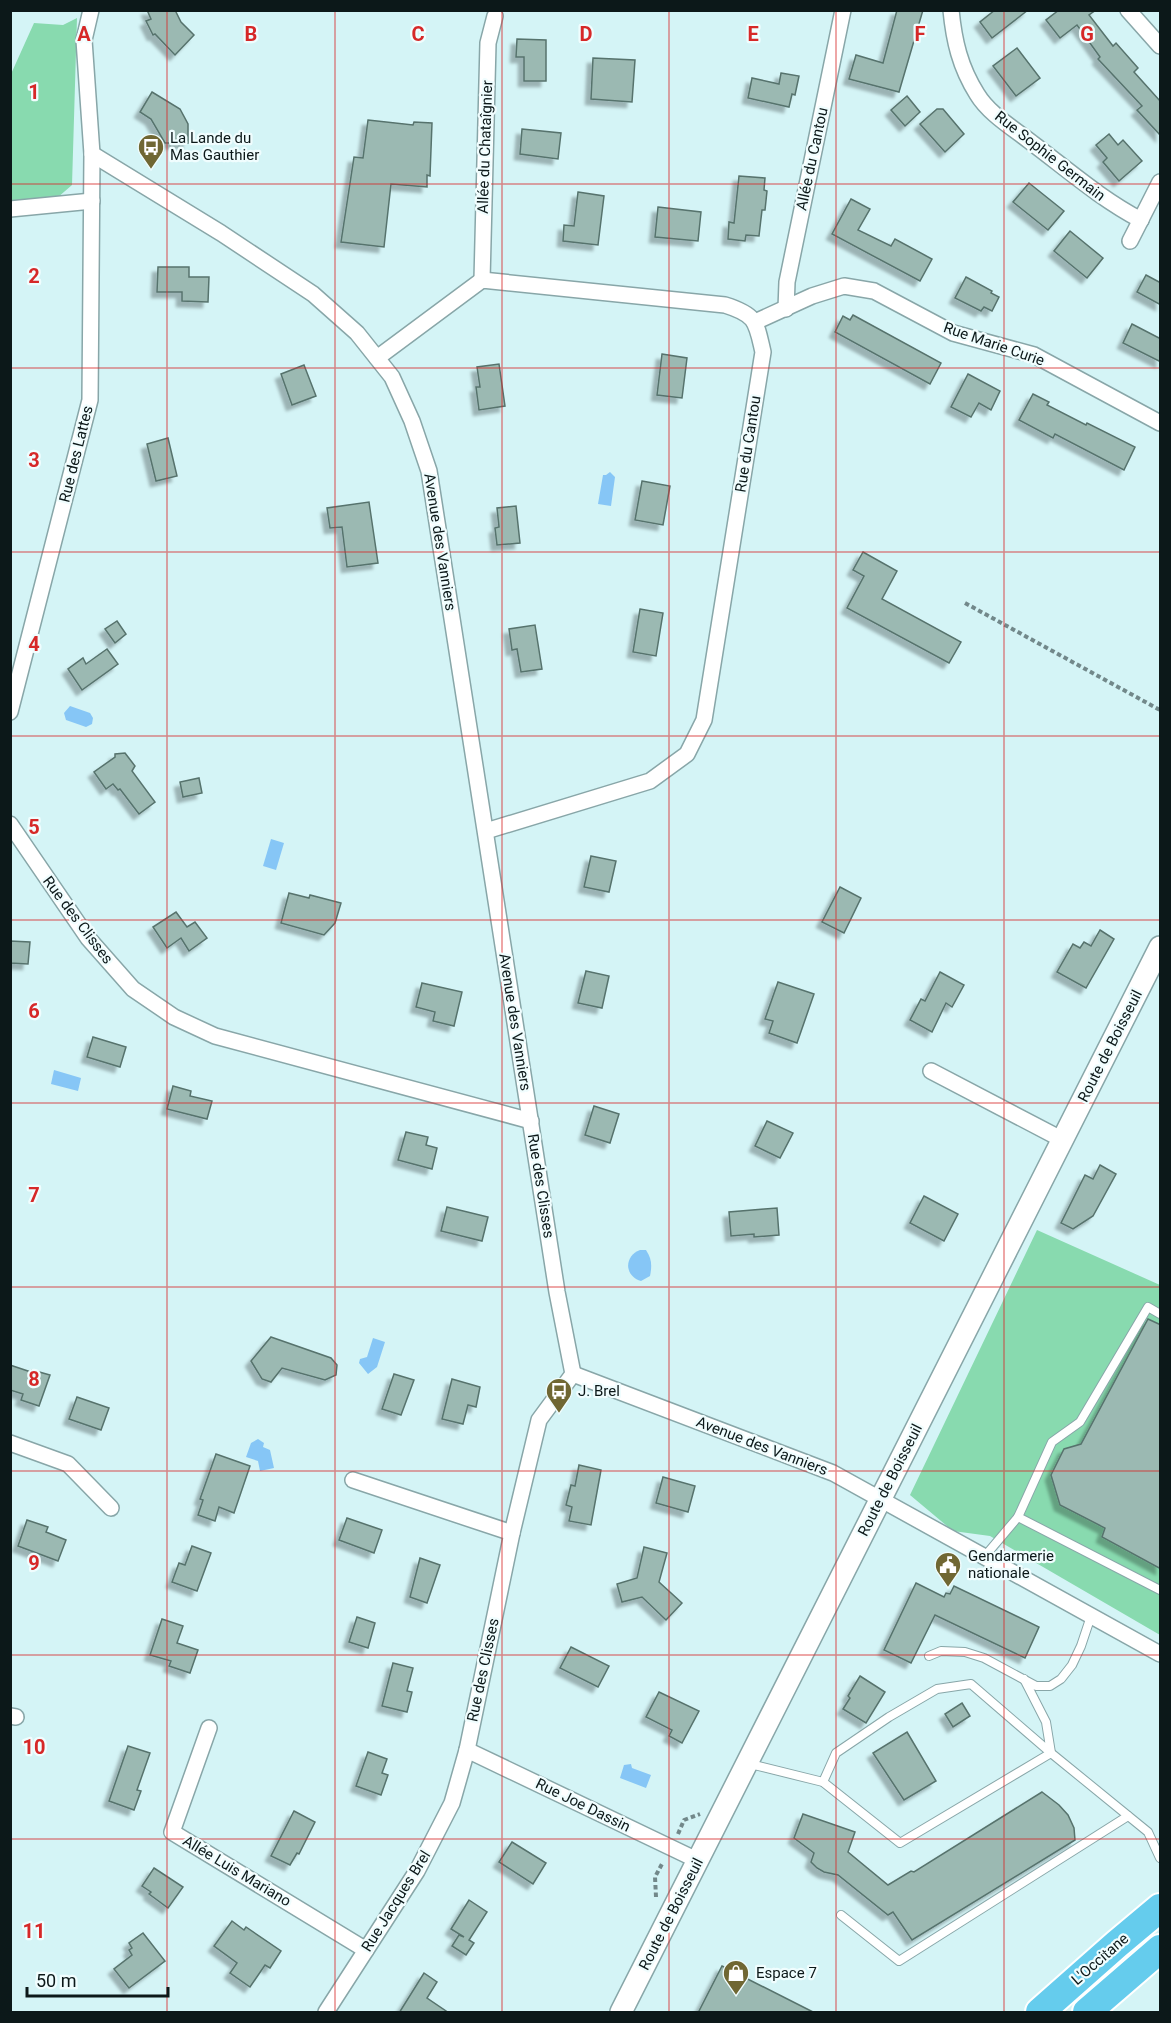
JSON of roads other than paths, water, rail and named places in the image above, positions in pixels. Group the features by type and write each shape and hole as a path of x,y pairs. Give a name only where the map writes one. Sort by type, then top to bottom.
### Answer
{"highway":[{"name":"L'Occitane","path":"1040,2013 1161,1908"},
{"path":"1087,2013 1161,1949"}],"main road":[{"name":"Route de Boisseuil","path":"621,2013 1161,947"}],"street":[{"path":"91,10 84,40 92,154"},
{"name":"Allée du Cantou","path":"786,309 787,282 843,10"},
{"name":"Rue Sophie Germain","path":"951,10 953,34 961,66 978,96 998,117 1112,204 1142,220"},
{"path":"1128,10 1161,46"},
{"name":"Allée du Chataîgnier","path":"482,280 488,43 495,16"},
{"name":"Rue des Lattes","path":"10,712 90,400 92,154"},
{"name":"Avenue des Vanniers","path":"92,154 221,233 313,294 357,333 392,377 412,421 429,471 531,1121"},
{"path":"1130,241 1161,183"},
{"path":"10,209 92,201"},
{"path":"377,358 482,280 725,305 742,310 755,322"},
{"name":"Rue Marie Curie","path":"755,322 812,296 844,286 874,291 953,333 1034,355 1161,423"},
{"name":"Rue du Cantou","path":"486,831 650,781 687,754 704,720 763,352 755,322"},
{"name":"Rue des Clisses","path":"10,824 87,938 133,989 174,1017 215,1036 531,1121 557,1292 573,1374 539,1420 512,1533 467,1750"},
{"path":"931,1071 1063,1140"},
{"name":"Avenue des Vanniers","path":"573,1374 833,1473 1161,1654"},
{"path":"10,1443 69,1464 111,1508"},
{"path":"353,1480 512,1533"},
{"name":"Allée Luis Mariano","path":"209,1728 172,1832 366,1950"},
{"name":"Rue Joe Dassin","path":"467,1750 699,1860"},
{"name":"Rue Jacques Brel","path":"326,2013 417,1871 452,1803 467,1750"}],"lane":[{"path":"985,1556 1018,1517 1052,1442 1080,1422 1148,1307 1161,1314"},
{"path":"1018,1517 1161,1590"},
{"path":"929,1656 941,1651 965,1652 984,1658 1036,1686 1050,1686 1061,1679 1072,1665 1091,1616"},
{"path":"1024,1679 1046,1722 1051,1753"},
{"path":"823,1782 836,1754 889,1717 937,1689 971,1684 1148,1832 1161,1858"},
{"path":"746,1764 823,1782 900,1843 1051,1753"},
{"path":"841,1915 899,1962 1128,1816"}],"water":[{"path":"610,472 615,477 611,506 598,504 603,475"},
{"path":"70,706 90,713 93,718 92,724 86,727 66,720 64,713"},
{"path":"271,839 284,843 276,870 263,866"},
{"path":"54,1070 81,1078 78,1091 51,1084"},
{"path":"640,1250 646,1250 651,1266 650,1276 641,1281 631,1275 628,1266 631,1257"},
{"path":"373,1338 385,1342 377,1367 368,1374 359,1363 360,1359 367,1357"},
{"path":"258,1439 264,1443 263,1447 270,1450 274,1468 260,1471 258,1461 246,1457 251,1443"},
{"path":"631,1764 632,1768 651,1775 646,1788 620,1778 624,1765"}],"place":[{"name":"La Lande du Mas Gauthier","path":"151,170"},
{"name":"J. Brel","path":"559,1414"},
{"name":"Gendarmerie nationale","path":"948,1588"},
{"name":"Espace 7","path":"736,1996"}]}
